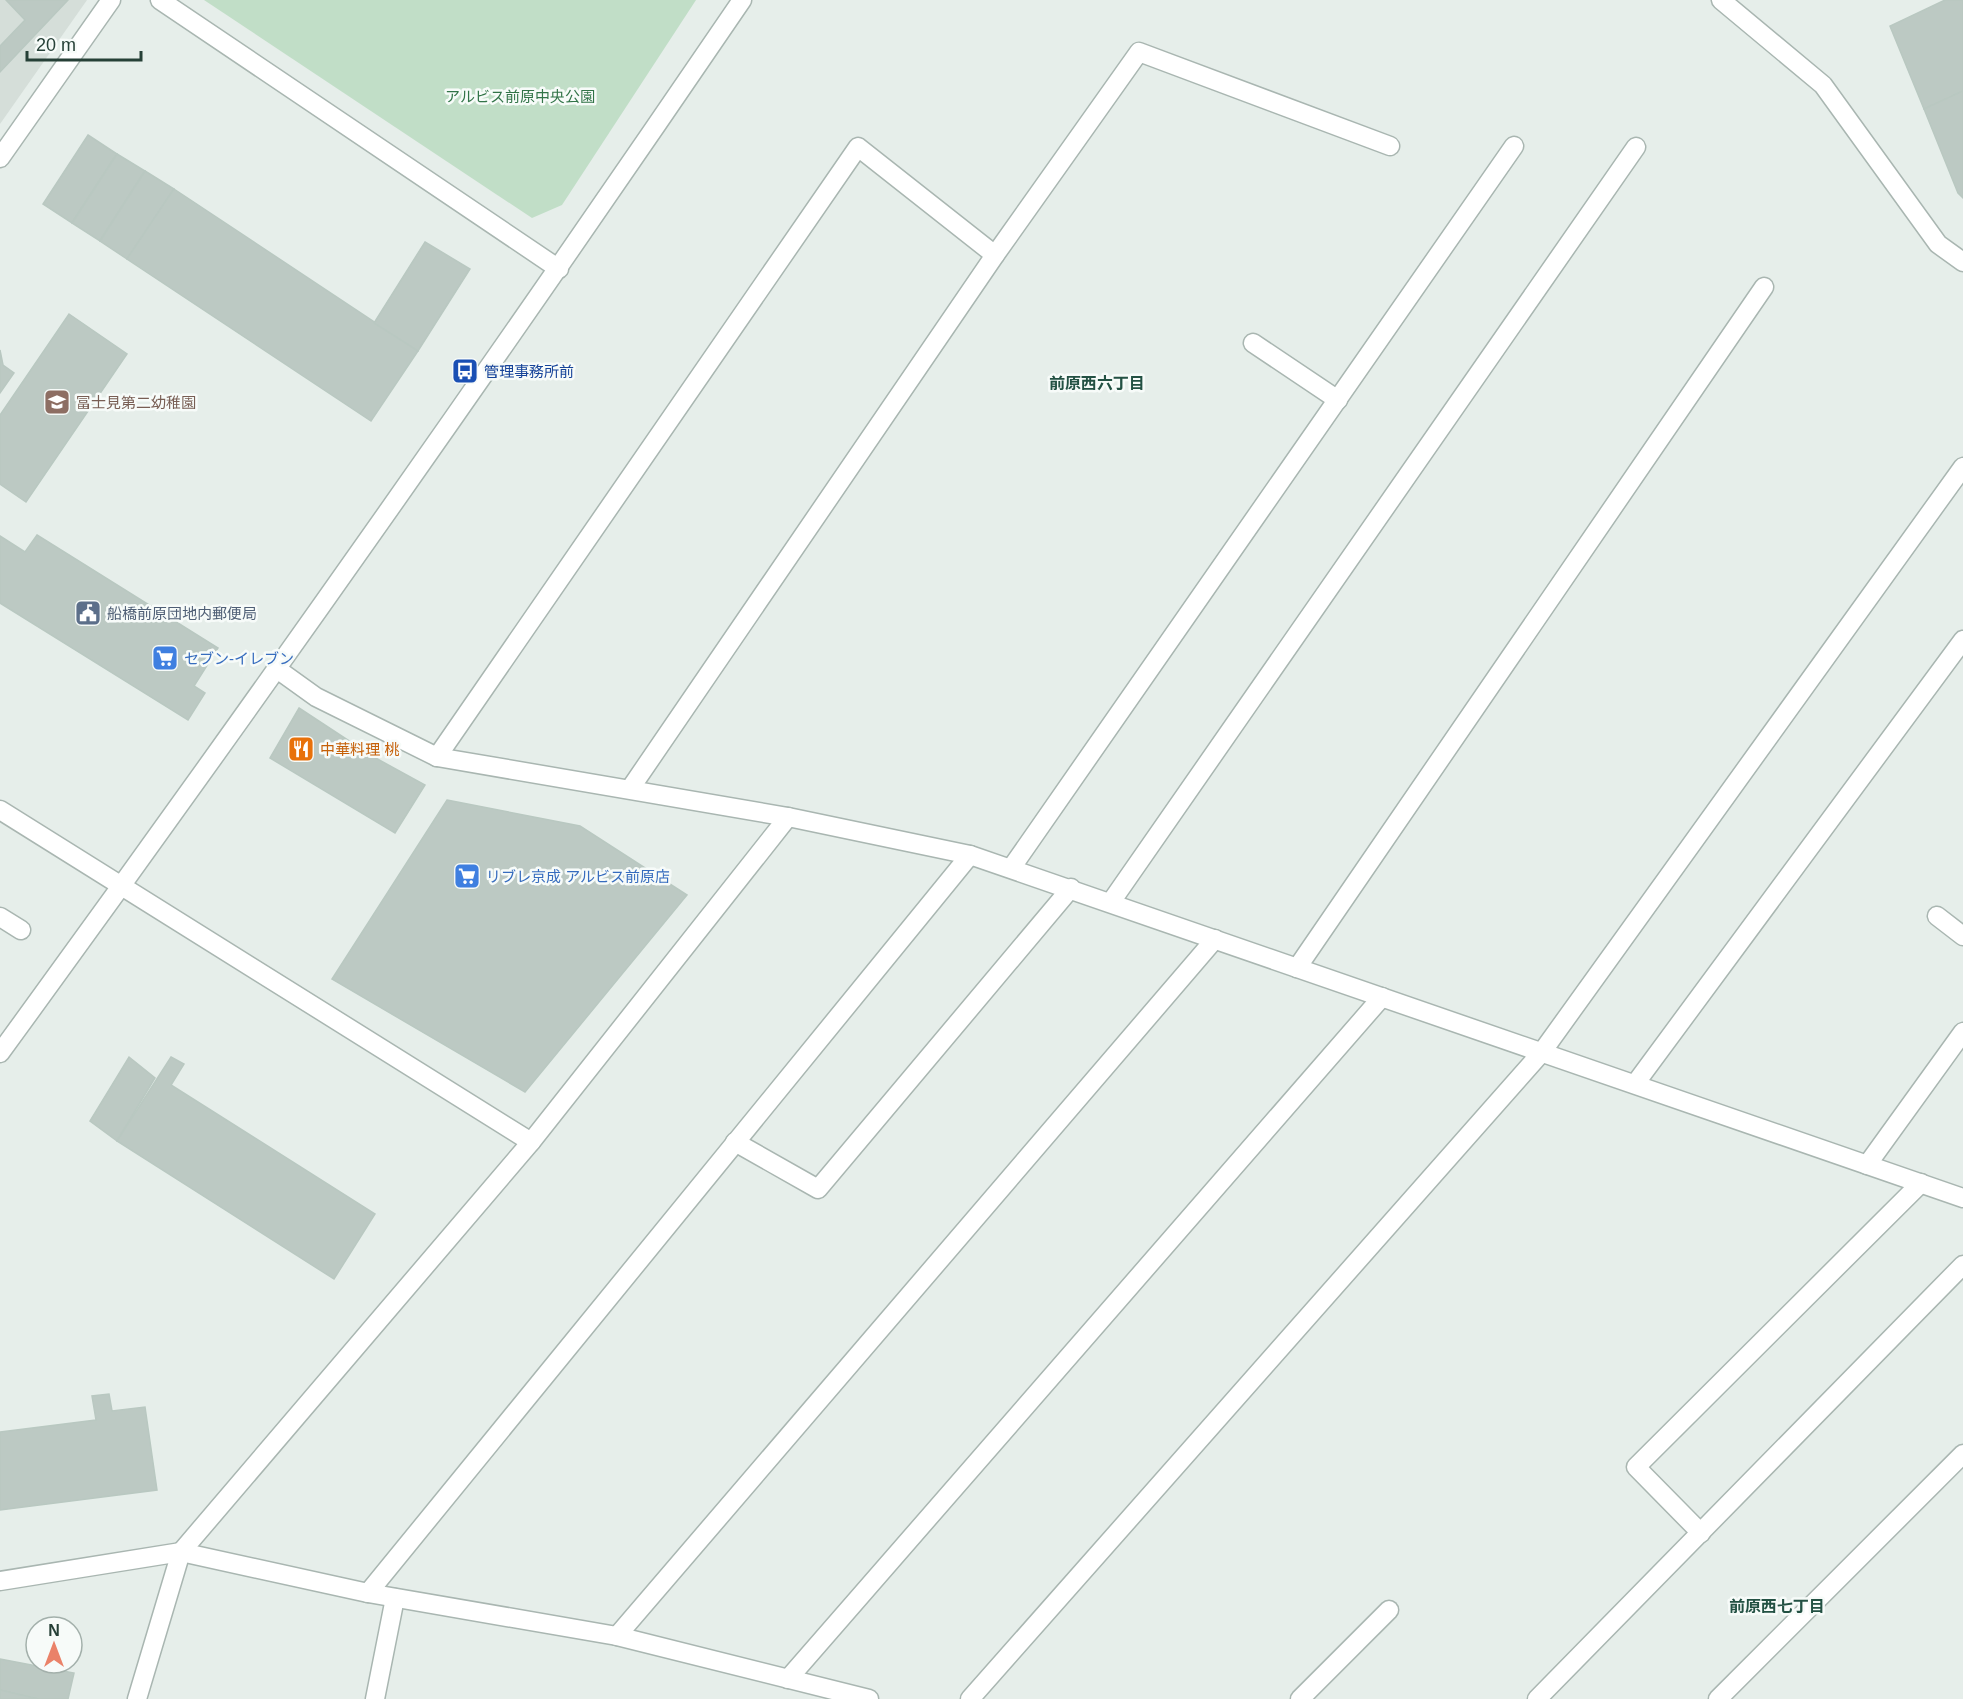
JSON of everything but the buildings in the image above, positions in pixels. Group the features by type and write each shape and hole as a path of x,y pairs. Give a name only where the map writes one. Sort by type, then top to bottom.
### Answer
{"street":[{"path":"0,158 111,0"},
{"path":"160,0 558,269"},
{"path":"0,1053 277,669 558,269 742,0"},
{"path":"1721,0 1823,85 1938,244 1963,262"},
{"path":"630,789 995,255 1139,52 1390,146"},
{"path":"1012,867 1514,146"},
{"path":"437,757 858,147 995,255"},
{"path":"1111,902 1636,147"},
{"path":"1297,968 1764,287"},
{"path":"1253,343 1338,400"},
{"path":"970,1699 1542,1052 1963,467"},
{"path":"1635,1084 1963,640"},
{"path":"277,669 316,697 437,757 788,817 970,855 1012,867 1963,1198"},
{"path":"0,810 531,1142"},
{"path":"138,1699 181,1552 531,1142 788,817"},
{"path":"368,1593 970,855"},
{"path":"735,1142 818,1189 1071,888"},
{"path":"1937,916 1963,936"},
{"path":"0,917 21,930"},
{"path":"617,1636 1215,939"},
{"path":"788,1679 1382,997"},
{"path":"1867,1165 1963,1032"},
{"path":"1701,1533 1636,1467 1921,1183"},
{"path":"1537,1699 1963,1265"},
{"path":"1718,1699 1963,1454"},
{"path":"0,1581 181,1552 368,1593 617,1636 869,1699"},
{"path":"375,1699 395,1598"},
{"path":"1300,1699 1389,1610"}],"shaded area":[{"path":"0,0 87,0 0,124"}],"green space":[{"name":"アルビス前原中央公園","path":"204,0 696,0 562,205 532,218"}],"place":[{"name":"管理事務所前","path":"465,371"},
{"name":"冨士見第二幼稚園","path":"57,402"},
{"name":"船橋前原団地内郵便局","path":"88,613"},
{"name":"セブン-イレブン","path":"165,658"},
{"name":"中華料理 桃","path":"301,749"},
{"name":"リブレ京成 アルビス前原店","path":"467,876"}],"district":[{"name":"前原西六丁目","path":"1097,383"},
{"name":"前原西七丁目","path":"1777,1606"}]}
